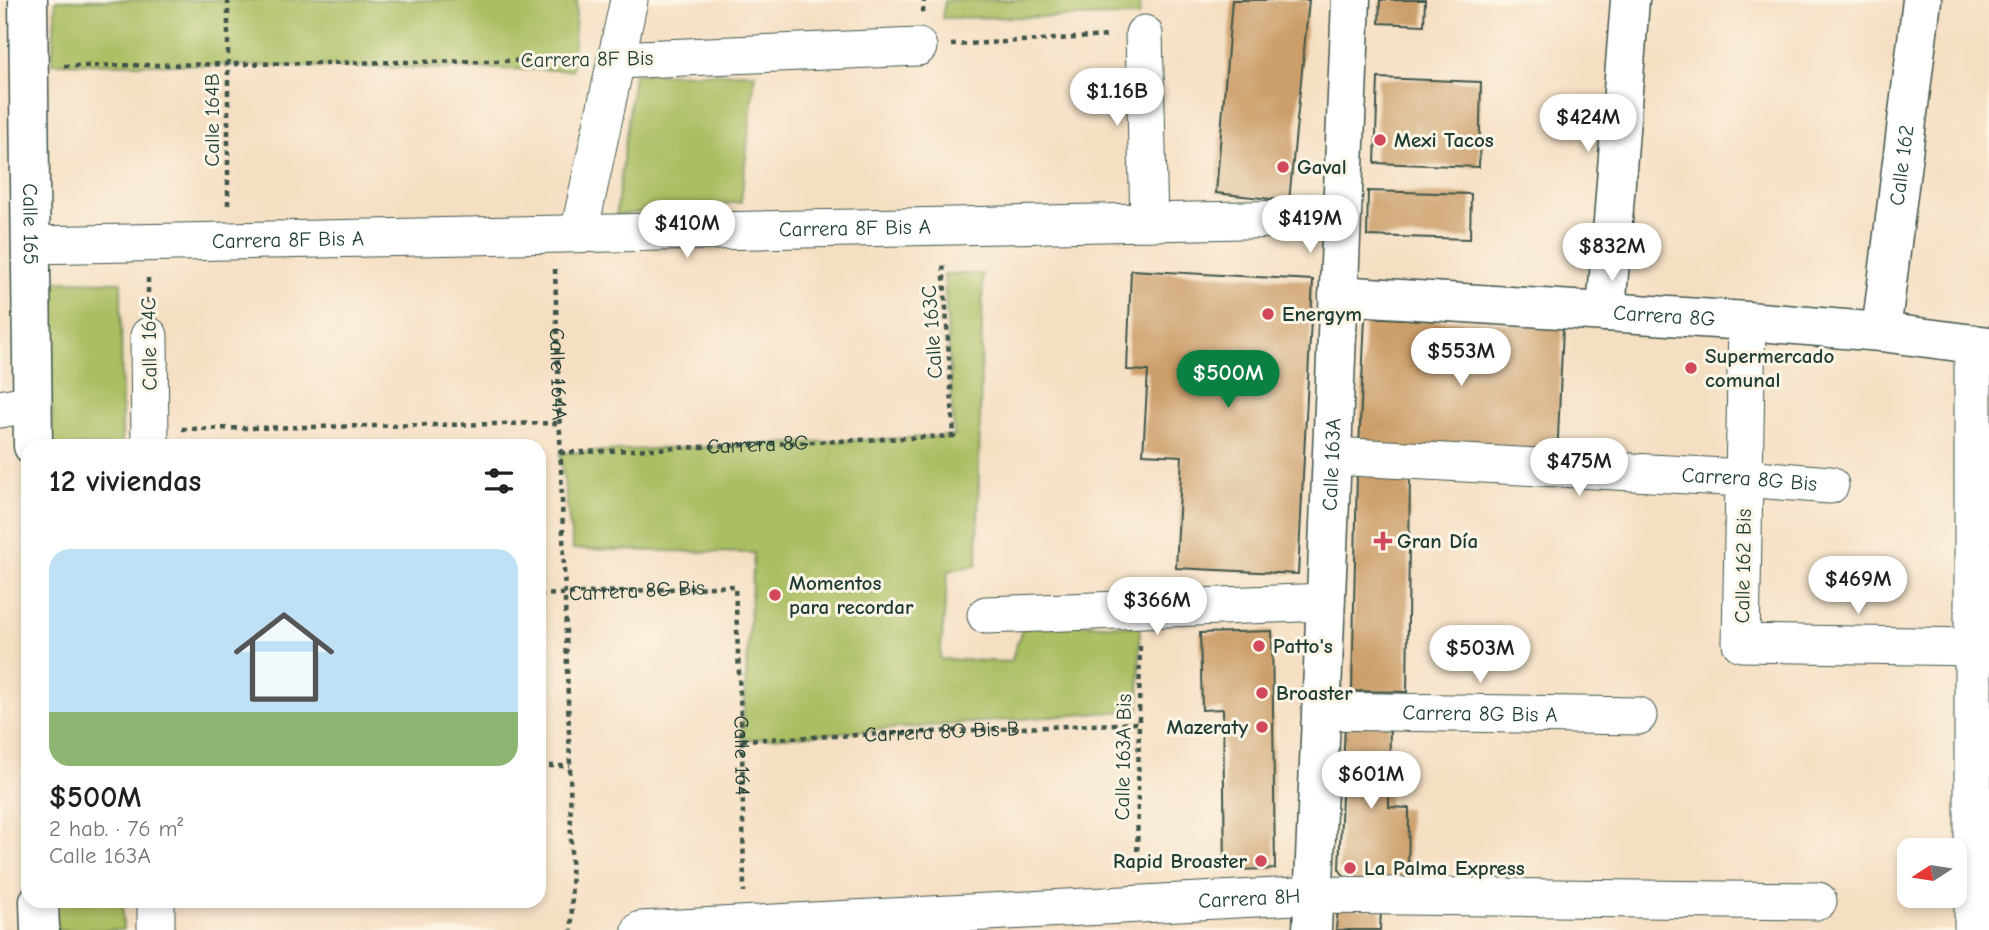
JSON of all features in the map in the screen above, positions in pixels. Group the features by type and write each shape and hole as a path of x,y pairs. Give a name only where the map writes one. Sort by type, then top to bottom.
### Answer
{"street":[{"name":"Calle 165","path":"28,0 31,245 16,406 30,439"},
{"path":"566,233 617,60 629,0"},
{"name":"Calle 163A","path":"1313,912 1351,0"},
{"path":"1606,312 1630,0"},
{"name":"Calle 162","path":"1881,332 1922,0"},
{"path":"1144,34 1149,222"},
{"name":"Carrera 8F Bis","path":"617,60 918,47"},
{"name":"Carrera 8F Bis A","path":"31,245 1342,218"},
{"name":"Carrera 8G","path":"1338,295 1747,321 1881,332 1981,345"},
{"name":"Calle 162 Bis","path":"1747,321 1741,643 1973,647"},
{"name":"Calle 164C","path":"149,336 150,438"},
{"path":"1973,930 1981,744 1973,647 1981,345"},
{"name":"Carrera 8G Bis","path":"1332,456 1830,485"},
{"path":"986,615 1326,602"},
{"name":"Carrera 8G Bis A","path":"1321,711 1638,716"},
{"name":"Carrera 8H","path":"641,930 744,925 1029,920 1137,905 1313,912 1818,901"},
{"path":"39,908 40,930"},
{"path":"156,908 156,930"}],"path":[{"name":"Calle 164B","path":"228,0 228,240"},
{"path":"918,47 1144,34"},
{"name":"Carrera 8F Bis","path":"28,67 617,60"},
{"name":"Calle 163C","path":"941,226 954,436"},
{"name":"Calle 164A","path":"566,233 559,422 570,766 572,930"},
{"name":"Calle 164C","path":"148,242 149,336"},
{"path":"150,438 559,422"},
{"name":"Carrera 8G","path":"561,453 954,436"},
{"name":"Carrera 8G Bis","path":"546,595 735,586"},
{"name":"Calle 164","path":"735,586 742,740 744,925"},
{"name":"Calle 163A Bis","path":"1137,905 1141,609"},
{"name":"Carrera 8G Bis B","path":"742,740 1139,723"},
{"path":"546,766 570,766"}],"green space":[{"path":"56,0 577,0 572,70 52,63"},
{"path":"945,0 1141,0 1139,16 942,18"},
{"path":"755,73 741,202 616,215 634,74"},
{"path":"944,274 983,274 977,565 948,571 940,659 1011,662 1024,623 1140,626 1139,710 742,740 754,553 573,549 560,453 954,436"},
{"path":"51,281 121,282 122,439 52,439"},
{"path":"53,908 123,908 123,930 53,930"}],"building":[{"path":"1232,0 1309,0 1289,201 1216,193"},
{"path":"1380,0 1425,0 1424,25 1379,23"},
{"path":"1378,78 1481,82 1479,167 1375,163"},
{"path":"1368,191 1471,194 1470,239 1367,236"},
{"path":"1131,270 1313,280 1298,574 1176,568 1182,456 1143,454 1148,371 1127,370"},
{"path":"1365,317 1563,327 1557,458 1359,448"},
{"path":"1357,475 1410,476 1407,692 1352,691"},
{"path":"1272,631 1275,869 1225,870 1223,709 1202,710 1200,633"},
{"path":"1345,723 1390,723 1389,807 1409,808 1408,886 1350,884 1339,869"},
{"path":"1338,908 1381,910 1380,930 1336,930"}],"place":[{"name":"Mexi Tacos","path":"1380,140"},
{"name":"Gaval","path":"1283,167"},
{"name":"Energym","path":"1268,314"},
{"name":"Supermercado comunal","path":"1691,368"},
{"name":"Gran Día","path":"1383,541"},
{"name":"Momentos para recordar","path":"775,595"},
{"name":"Patto's","path":"1259,646"},
{"name":"Broaster","path":"1262,693"},
{"name":"Mazeraty","path":"1262,727"},
{"name":"Rapid Broaster","path":"1261,861"},
{"name":"La Palma Express","path":"1350,868"}]}
